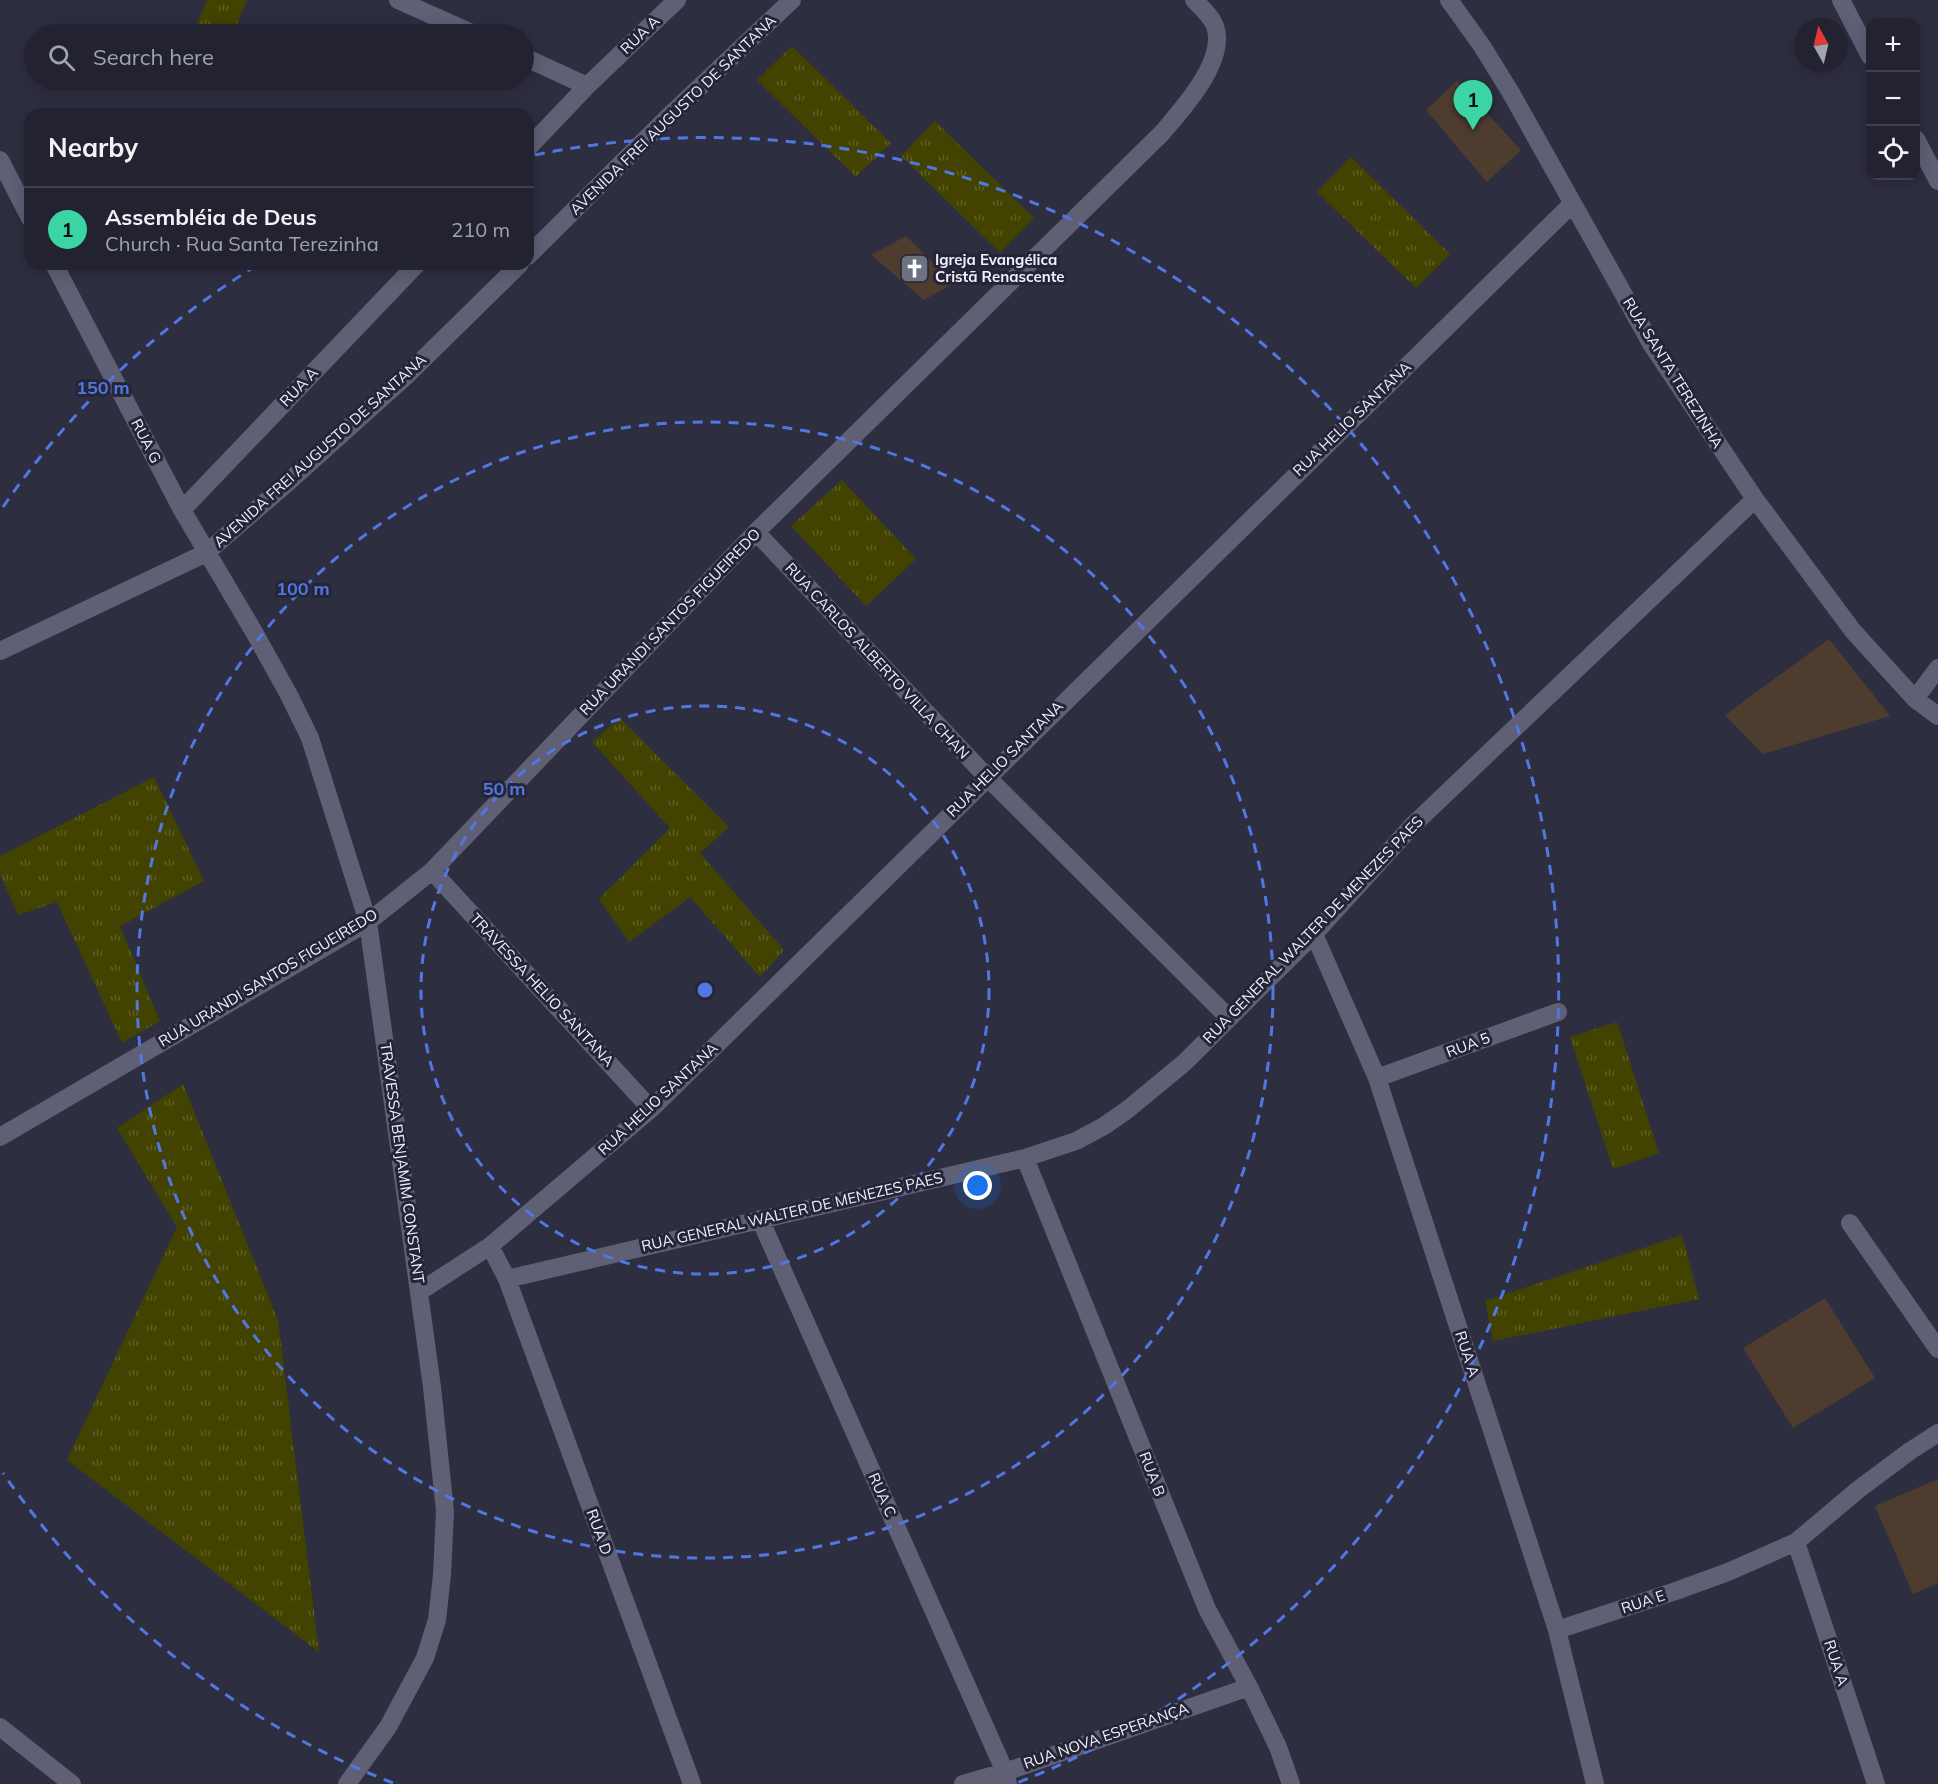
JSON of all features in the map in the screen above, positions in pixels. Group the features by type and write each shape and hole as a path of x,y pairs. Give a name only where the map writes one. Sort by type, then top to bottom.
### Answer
{"street":[{"path":"398,0 452,24"},
{"name":"RUA A","path":"534,142 587,86 677,0"},
{"name":"AVENIDA FREI AUGUSTO DE SANTANA","path":"534,250 661,124 792,0"},
{"name":"RUA URANDI SANTOS FIGUEIREDO","path":"0,1137 368,922 432,871 756,532 1162,133 1180,112 1214,61 1215,28 1211,19 1194,0"},
{"name":"RUA SANTA TEREZINHA","path":"1449,0 1505,83 1652,345 1755,499 1853,631 1915,699 1938,716"},
{"path":"1841,0 1866,48"},
{"path":"534,62 587,86"},
{"path":"1920,147 1938,181"},
{"path":"0,160 24,206"},
{"name":"RUA HELIO SANTANA","path":"420,1292 490,1246 651,1108 1572,204"},
{"name":"RUA G","path":"57,270 206,553"},
{"name":"RUA A","path":"182,510 411,270"},
{"name":"AVENIDA FREI AUGUSTO DE SANTANA","path":"0,651 206,553 285,486 406,376 514,270"},
{"name":"RUA GENERAL WALTER DE MENEZES PAES","path":"507,1279 1025,1158 1076,1141 1119,1115 1184,1063 1314,934 1412,826 1755,499"},
{"name":"RUA CARLOS ALBERTO VILLA CHAN","path":"756,532 987,777 1229,1018"},
{"name":"TRAVESSA BENJAMIM CONSTANT","path":"206,553 254,632 310,738 368,922 432,1388 445,1511 437,1620 425,1658 388,1727 347,1784"},
{"path":"1915,699 1938,668"},
{"name":"TRAVESSA HELIO SANTANA","path":"432,871 651,1108"},
{"name":"RUA A","path":"1314,934 1377,1078 1557,1630 1595,1784"},
{"name":"RUA 5","path":"1377,1078 1558,1012"},
{"name":"RUA B","path":"1025,1158 1202,1598 1278,1747 1290,1784"},
{"name":"RUA C","path":"760,1219 1006,1778"},
{"path":"1850,1223 1938,1349"},
{"path":"490,1246 507,1279"},
{"name":"RUA D","path":"507,1279 692,1784"},
{"path":"1796,1542 1868,1483 1938,1433"},
{"name":"RUA A","path":"1796,1542 1876,1784"},
{"name":"RUA E","path":"1557,1630 1728,1572 1796,1542"},
{"name":"RUA NOVA ESPERANÇA","path":"963,1784 1006,1778 1249,1687"},
{"path":"0,1727 72,1784"}],"green space":[{"path":"207,0 247,0 237,24 197,24"},
{"path":"792,46 891,143 856,177 757,80"},
{"path":"935,121 1034,218 1000,253 901,156"},
{"path":"1351,157 1450,254 1416,288 1317,192"},
{"path":"842,480 916,559 866,606 791,526"},
{"path":"620,718 729,827 700,853 784,950 760,977 690,897 629,942 599,899 670,828 592,742"},
{"path":"154,777 204,881 120,926 160,1021 122,1043 57,902 18,915 0,874 0,856"},
{"path":"1617,1022 1659,1153 1613,1169 1570,1037"},
{"path":"183,1084 278,1320 319,1652 67,1460 177,1227 117,1128"},
{"path":"1682,1235 1699,1299 1493,1341 1485,1301"}],"building":[{"path":"1457,81 1521,150 1487,182 1426,110"},
{"name":"Igreja Evangélica Cristã Renascente","path":"906,236 954,283 924,300 871,255"},
{"path":"1829,639 1890,716 1763,754 1725,715"},
{"path":"1825,1298 1875,1378 1793,1428 1743,1348"},
{"path":"1938,1479 1938,1583 1913,1594 1875,1506"}],"place":[{"name":"Assembléia de Deus","path":"1473,130"},
{"name":"Igreja Evangélica Cristã Renascente","path":"914,269"}]}
